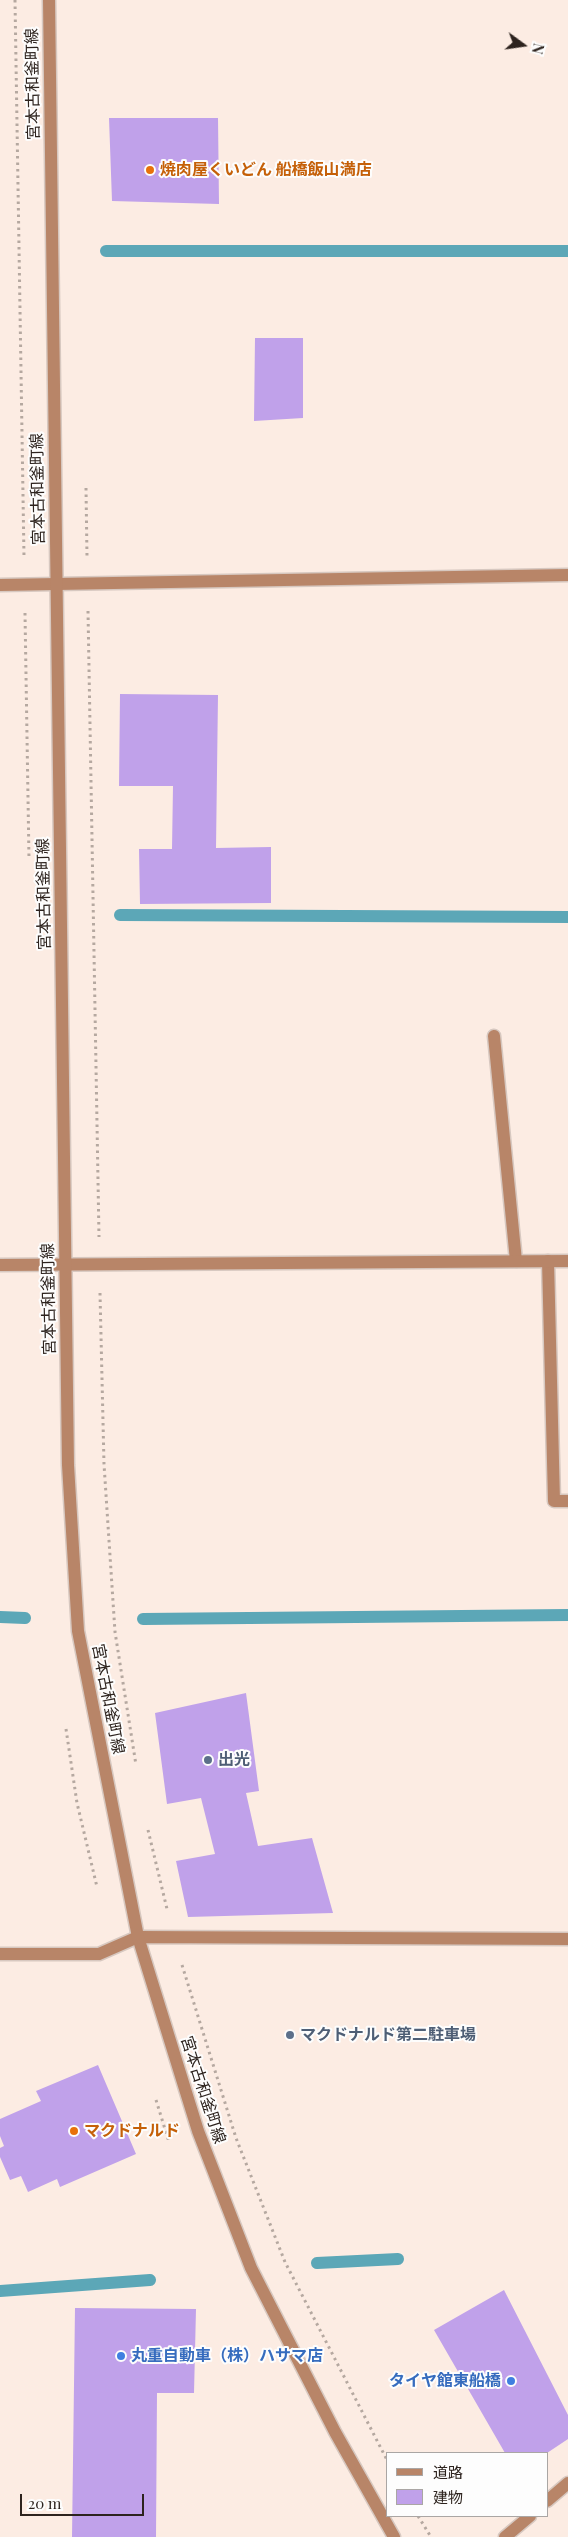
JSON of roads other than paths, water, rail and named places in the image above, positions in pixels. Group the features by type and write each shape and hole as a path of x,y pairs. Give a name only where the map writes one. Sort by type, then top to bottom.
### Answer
{"street":[{"name":"宮本古和釜町線","path":"48,0 68,1465 78,1631 138,1937 198,2131 251,2268 335,2432 394,2537"},
{"path":"0,585 568,575"},
{"path":"494,1036 516,1261"},
{"path":"0,1265 568,1260"},
{"path":"548,1261 554,1501 568,1501"},
{"path":"0,1954 99,1954 138,1937 568,1938"},
{"path":"548,2500 568,2483"},
{"path":"505,2537 529,2517"}],"waterway":[{"path":"106,251 568,251"},
{"path":"120,915 568,917"},
{"path":"143,1619 568,1615"},
{"path":"0,1617 25,1618"},
{"path":"317,2263 398,2259"},
{"path":"0,2291 150,2280"}],"place":[{"name":"焼肉屋くいどん 船橋飯山満店","path":"150,170"},
{"name":"出光","path":"208,1760"},
{"name":"マクドナルド第二駐車場","path":"290,2035"},
{"name":"マクドナルド","path":"74,2131"},
{"name":"丸重自動車（株）ハサマ店","path":"121,2356"},
{"name":"タイヤ館東船橋","path":"511,2381"}]}
